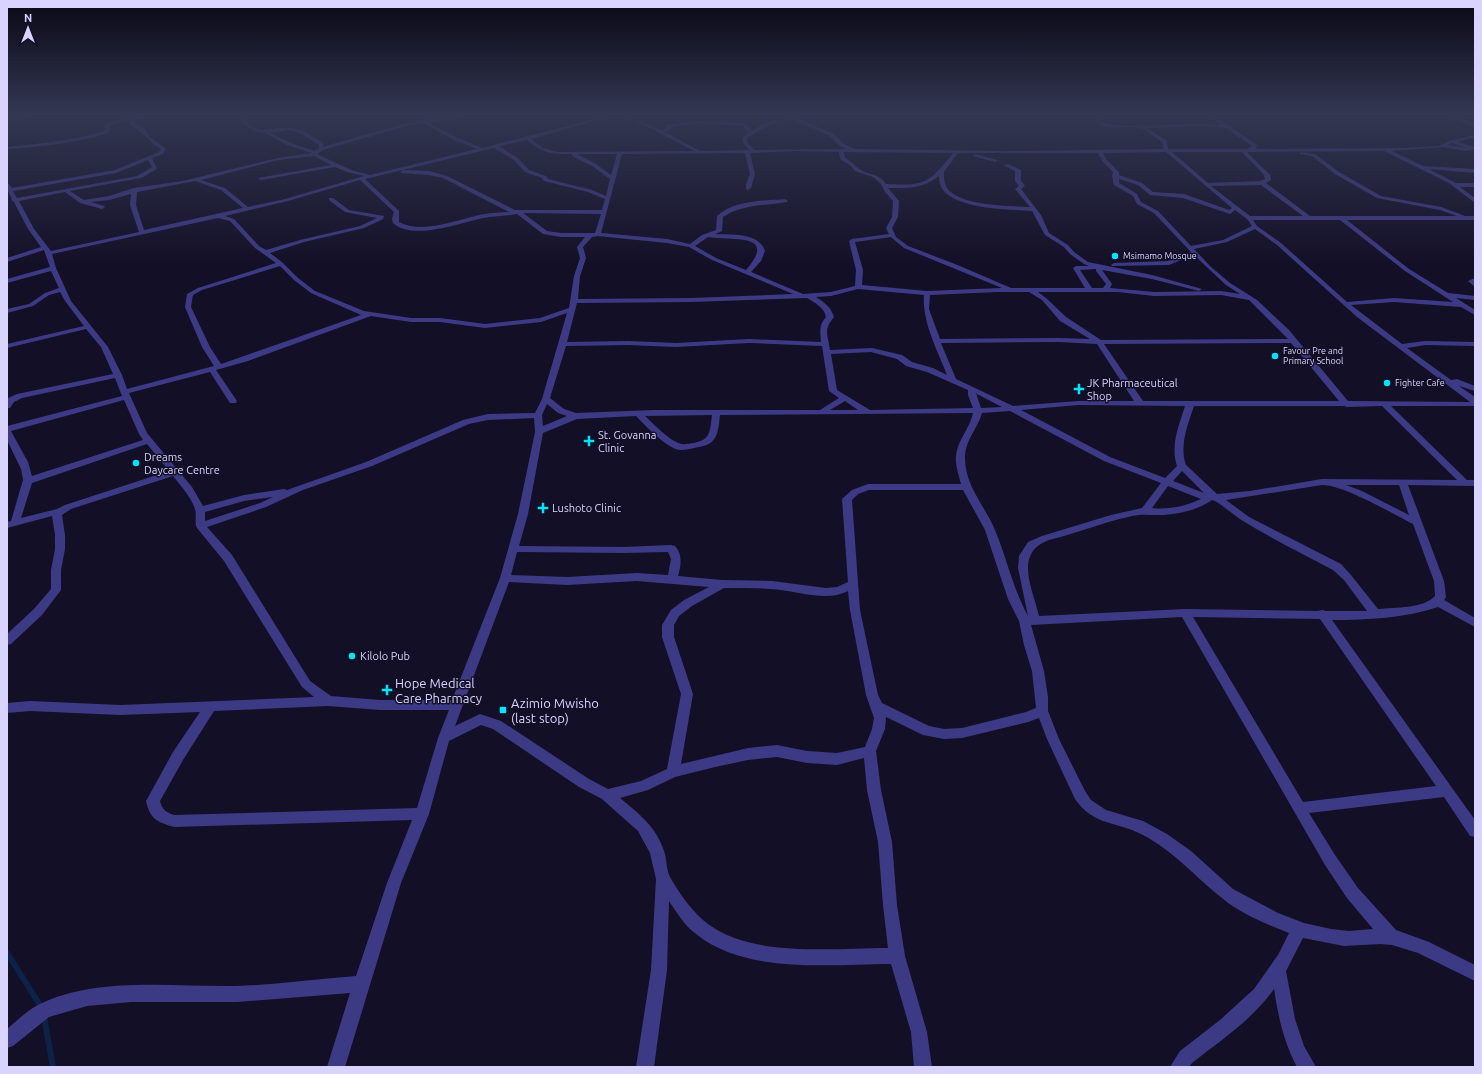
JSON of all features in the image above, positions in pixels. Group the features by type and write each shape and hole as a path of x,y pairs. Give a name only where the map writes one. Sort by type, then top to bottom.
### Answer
{"street":[{"path":"133,165 116,171 9,187 14,200 20,207 31,229 47,251 68,302 101,343 118,375 125,395 148,441 189,489 200,510 200,526 228,558 306,684 328,701"},
{"path":"14,200 141,176 155,168 153,165"},
{"path":"82,202 108,198 134,190 196,180 252,165"},
{"path":"262,178 338,165"},
{"path":"339,165 350,171 370,176"},
{"path":"7,260 218,216 417,165"},
{"path":"521,165 525,170 544,177 546,180 590,191 608,199"},
{"path":"594,165 613,179"},
{"path":"336,1067 394,883 422,814 444,738 505,578 523,514 539,432 538,415 546,399 574,301 577,276 584,258 580,247 594,235 605,212 617,165"},
{"path":"748,188 748,181 752,174 750,165"},
{"path":"853,165 857,170 875,176 885,186 887,192 896,201 895,218 889,228 892,235 906,247 958,266 1012,290"},
{"path":"946,165 942,168 941,173 945,189 963,199 983,204 1033,209"},
{"path":"1006,165 1018,170 1018,181 1022,186 1018,189 1025,196 1047,234 1066,246 1080,259 1099,268"},
{"path":"1109,165 1116,172 1116,184 1135,195 1184,196 1230,212 1235,208"},
{"path":"1183,165 1249,218 1255,227 1279,244 1359,316 1475,401"},
{"path":"1207,185 1262,183 1268,180 1267,175 1258,165"},
{"path":"1326,165 1337,173 1380,197 1441,209 1472,218 1475,224"},
{"path":"1452,165 1464,169"},
{"path":"1421,166 1475,171"},
{"path":"1421,166 1455,185 1475,201"},
{"path":"389,172 425,173 445,177 466,186 505,208 518,212 545,233 561,235 594,235 667,241 691,246 714,259 823,304 830,313 830,317 824,324 833,391 868,412"},
{"path":"885,186 922,185 929,182 936,175 941,173"},
{"path":"1115,176 1140,184 1144,196"},
{"path":"362,179 381,196 397,214"},
{"path":"196,180 223,189 248,209"},
{"path":"1262,183 1308,217"},
{"path":"1455,185 1475,185"},
{"path":"65,190 82,202 102,207"},
{"path":"134,190 133,205 142,232"},
{"path":"1144,196 1139,202 1159,215 1191,251 1228,284 1266,312 1293,341 1347,405"},
{"path":"331,199 343,209 381,218"},
{"path":"691,246 704,236 719,231 720,216 731,208 786,201"},
{"path":"230,219 234,212"},
{"path":"397,214 395,219 398,225 417,229 485,216 518,212 605,212"},
{"path":"267,252 302,241 362,227 381,218 397,214"},
{"path":"218,216 230,219 257,247 267,252 314,292 355,311 368,315 411,320 440,320 485,326 541,320 571,310"},
{"path":"1249,218 1472,218"},
{"path":"1342,218 1406,270 1475,313"},
{"path":"1092,265 1164,264 1173,262 1191,251 1225,241 1255,227"},
{"path":"858,287 860,282 860,273 852,240 892,235"},
{"path":"704,236 733,237 758,242 761,250 759,258 747,273"},
{"path":"233,400 215,368 188,307 190,294 200,289 281,264"},
{"path":"7,281 53,268"},
{"path":"1090,291 1076,268 1099,268 1152,277 1215,293"},
{"path":"1099,268 1100,273 1109,284 1105,291"},
{"path":"1475,280 1471,281 1475,285"},
{"path":"574,301 730,299 804,296 831,294 858,287 928,293 1031,290 1105,291 1154,294 1215,293 1231,294 1249,298"},
{"path":"7,311 31,305 48,294 62,288"},
{"path":"1031,290 1044,299 1063,319 1099,342 1140,403"},
{"path":"928,293 926,309 953,380"},
{"path":"823,304 831,294"},
{"path":"1448,295 1475,298"},
{"path":"1346,304 1394,300 1463,305"},
{"path":"11,524 28,481 27,474 11,442 7,430 215,368 277,347 336,324 368,315"},
{"path":"7,346 87,327"},
{"path":"562,344 628,343 676,345 743,341 872,350 899,357 906,363 930,370 972,388 1107,459 1169,481 1203,496 1215,497 1246,495 1300,484 1329,482 1475,483"},
{"path":"938,341 1293,341"},
{"path":"1402,347 1408,344 1475,344"},
{"path":"7,406 11,400 20,396 118,375"},
{"path":"1444,377 1475,389"},
{"path":"972,388 978,410 976,418 964,443 960,457 966,487 990,530 1013,599 1030,620"},
{"path":"822,414 826,408 845,398"},
{"path":"546,399 562,411 576,416"},
{"path":"539,432 561,421 576,416 638,414 822,414 978,410 1078,403 1347,405 1475,404"},
{"path":"1190,404 1178,454 1178,460 1182,466 1229,508 1337,567 1346,574 1376,614"},
{"path":"1385,405 1465,483"},
{"path":"638,414 664,438 679,447 684,447 702,444 710,440 714,432 716,413"},
{"path":"200,510 244,498 300,488 369,464 476,418 538,415"},
{"path":"28,481 148,441"},
{"path":"1145,511 1161,488 1182,466"},
{"path":"11,524 60,511 68,507 176,472"},
{"path":"1329,482 1365,496 1418,523"},
{"path":"1030,620 1185,612 1322,614 1356,616 1414,609 1434,604 1441,598 1439,581 1402,482"},
{"path":"923,1067 919,1032 897,956 890,906 885,842 874,790 870,752 881,724 878,707 871,687 855,610 847,500 849,496 868,487 966,487"},
{"path":"200,526 263,505 300,488"},
{"path":"1215,497 1193,506 1161,512 1145,511 1101,521 1041,539 1028,548 1023,560 1023,573 1031,604 1030,646 1038,671 1042,697 1042,711 1053,740 1084,803 1092,810 1107,818 1126,821 1149,831 1171,844 1229,895 1266,915 1299,930 1336,938 1350,939 1375,935 1392,937 1421,947 1475,973"},
{"path":"7,641 38,612 56,590 56,570 60,549 60,535 57,515 60,511"},
{"path":"513,549 623,550 671,548 675,553 676,562 672,579"},
{"path":"505,578 567,582 637,577 722,584 772,585 826,592 839,591 852,584"},
{"path":"673,772 687,694 668,636 668,625 675,613 688,603 722,584"},
{"path":"1437,601 1475,623"},
{"path":"1185,612 1330,861 1374,921 1392,937"},
{"path":"1322,614 1475,831"},
{"path":"7,708 30,706 120,710 328,701 380,705 457,704"},
{"path":"210,707 178,756 153,801 155,811 162,818 174,821 422,814"},
{"path":"878,707 927,731 944,734 962,733 1028,718 1042,711"},
{"path":"444,738 480,719 497,725 584,783 607,796 643,826 658,851 663,879 659,970 645,1067"},
{"path":"607,796 643,786 673,772 748,754 776,751 807,757 837,759 870,752"},
{"path":"1300,809 1311,806 1447,792"},
{"path":"663,879 695,922 706,933 726,943 750,952 795,958 897,956"},
{"path":"1179,1067 1186,1057 1226,1026 1260,995 1284,961 1299,930"},
{"path":"1278,969 1287,1019 1297,1050 1307,1067"},
{"path":"7,1040 43,1011 75,1001 106,996 147,992 218,994 263,992 319,986 361,984"}],"waterway":[{"path":"7,953 42,1008"},
{"path":"44,1017 53,1067"}],"place":[{"name":"Msimamo Mosque","path":"1115,256"},
{"name":"Favour Pre and Primary School","path":"1275,356"},
{"name":"Fighter Cafe","path":"1387,383"},
{"name":"JK Pharmaceutical Shop","path":"1079,389"},
{"name":"St. Govanna Clinic","path":"589,441"},
{"name":"Dreams Daycare Centre","path":"136,463"},
{"name":"Lushoto Clinic","path":"543,508"},
{"name":"Kilolo Pub","path":"352,656"},
{"name":"Hope Medical Care Pharmacy","path":"387,690"},
{"name":"Azimio Mwisho (last stop)","path":"503,710"}]}
